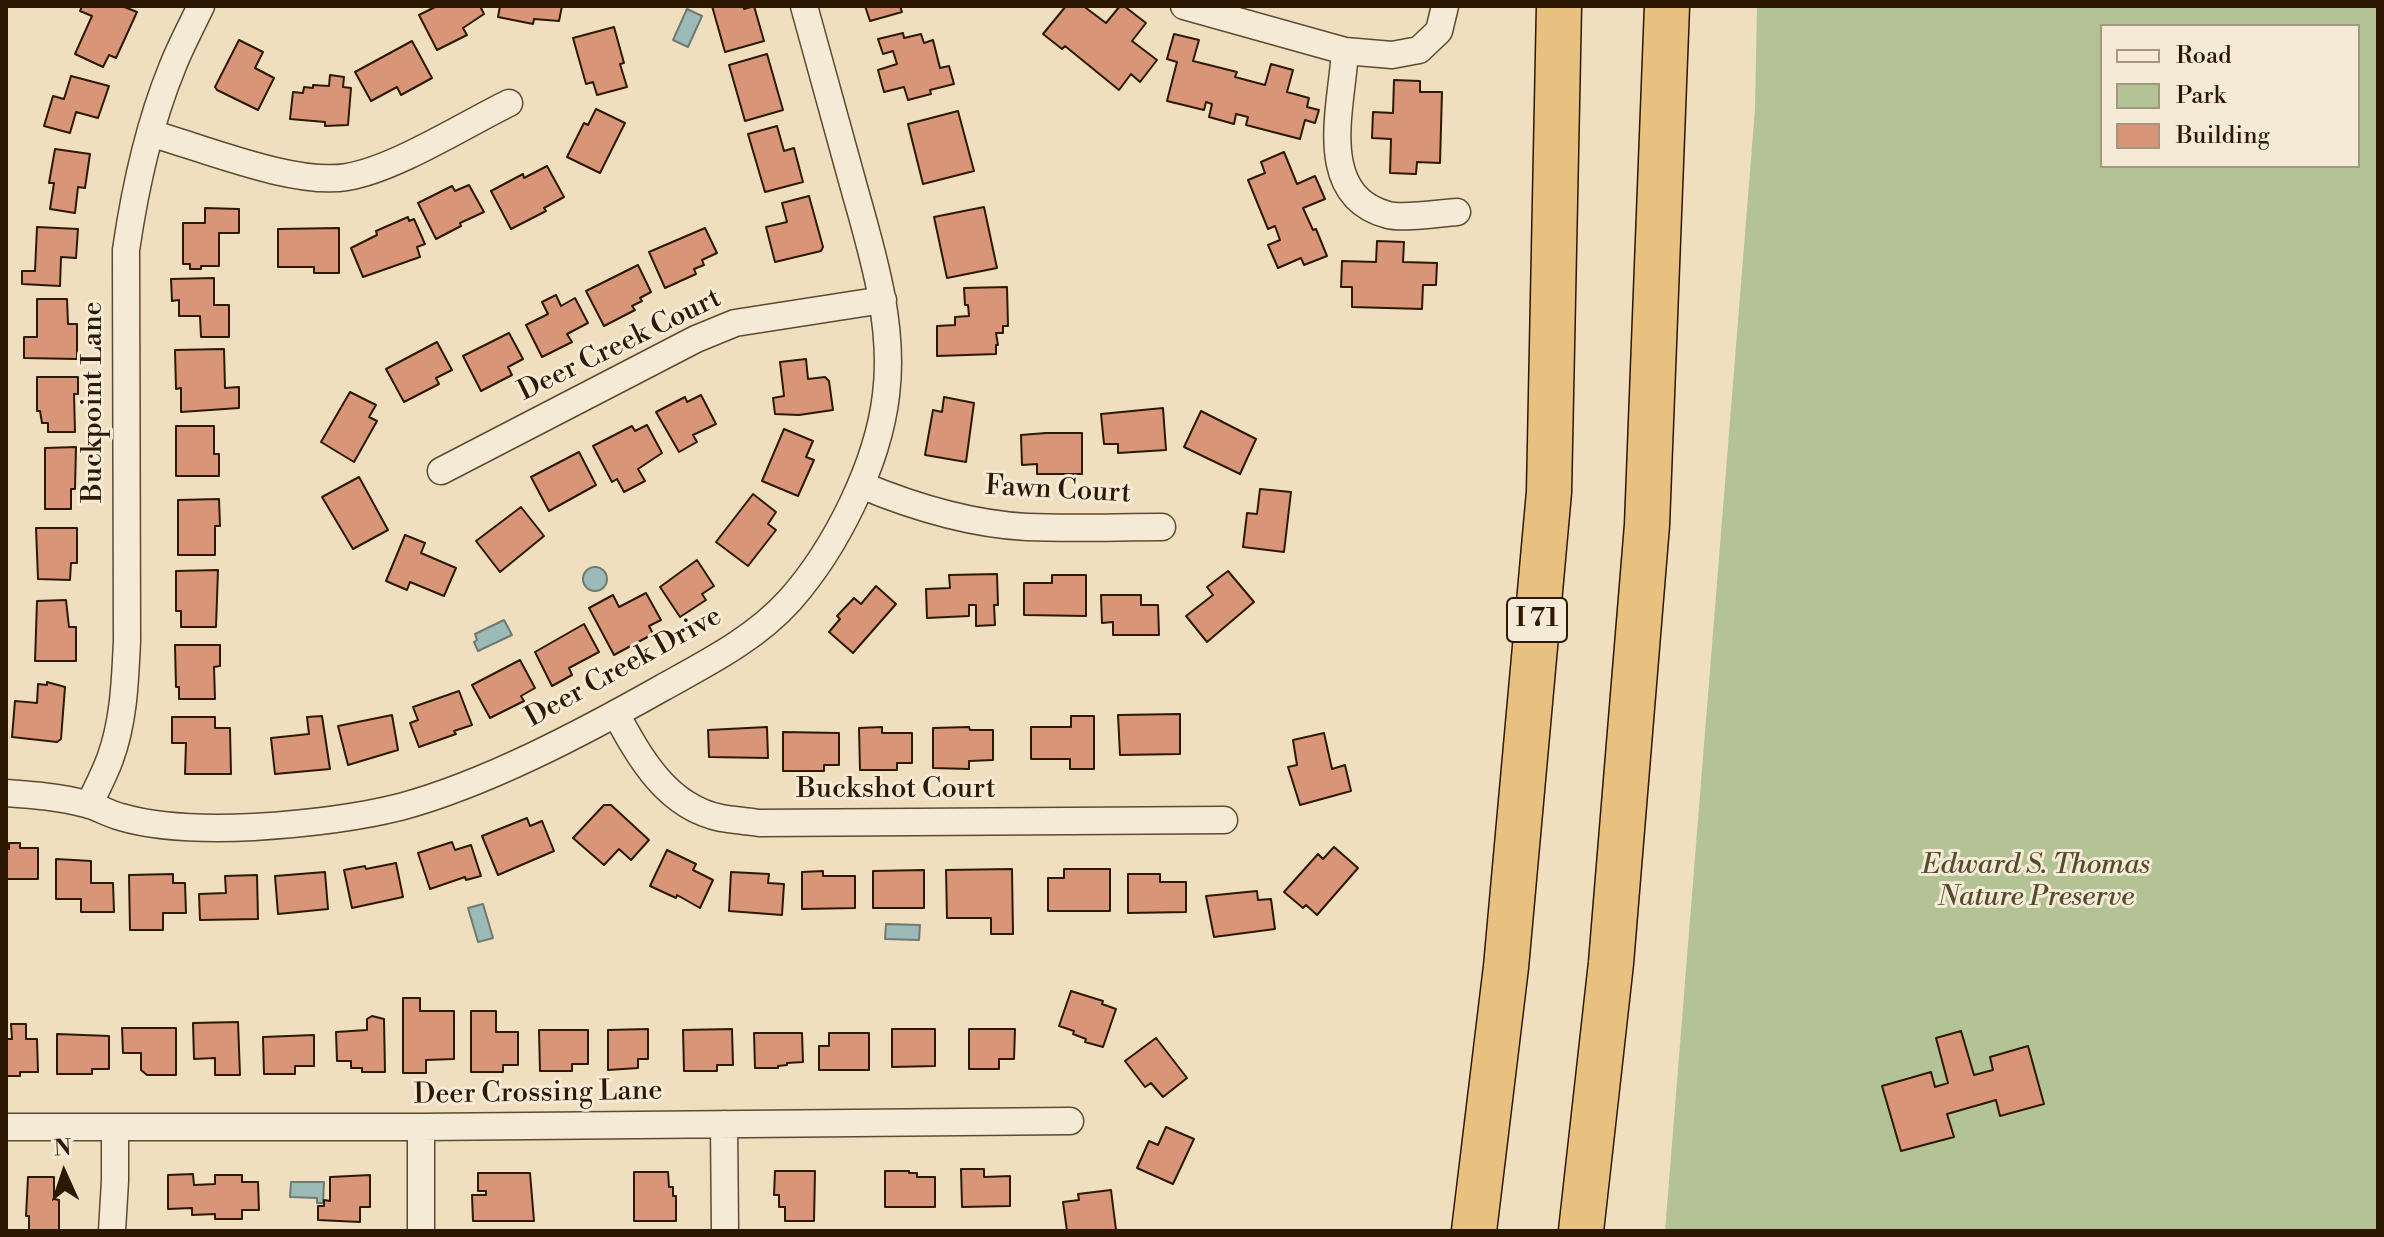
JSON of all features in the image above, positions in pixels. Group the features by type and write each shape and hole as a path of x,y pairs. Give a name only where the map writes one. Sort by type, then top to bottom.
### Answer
{"highway":[{"name":"I 71","path":"1474,1231 1506,967 1549,492 1559,6"},
{"path":"1581,1231 1611,963 1647,525 1667,6"}],"street":[{"name":"Buckpoint Lane","path":"89,805 110,759 119,730 125,690 126,250 134,190 172,67 201,6"},
{"name":"Deer Creek Drive","path":"6,793 48,796 89,805 122,818 168,825 250,827 358,816 402,806 477,781 616,714 734,647 790,600 826,550 861,485 875,445 886,395 883,300 804,6"},
{"path":"1184,6 1345,51 1392,55 1419,50 1442,19"},
{"path":"1345,51 1336,137 1338,159 1340,171 1359,199 1389,215 1457,212"},
{"path":"150,133 298,176 343,178 364,174 388,164 509,103"},
{"name":"Deer Creek Court","path":"441,471 696,339 735,323 883,300"},
{"name":"Fawn Court","path":"861,485 908,504 962,518 1026,527 1162,527"},
{"name":"Buckshot Court","path":"616,714 657,780 690,806 718,818 759,823 1224,820"},
{"name":"Deer Crossing Lane","path":"6,1127 1070,1121"},
{"path":"724,1124 725,1231"},
{"path":"421,1127 421,1231"},
{"path":"112,1231 115,1128"}],"green space":[{"name":"Edward S. Thomas Nature Preserve","path":"1757,6 2378,6 2378,1231 1665,1231 1755,109"}],"water":[{"path":"687,9 702,16 688,47 673,40"},
{"path":"595,567 604,570 607,579 604,588 595,591 586,588 583,579 586,570"},
{"path":"504,620 512,635 478,651 475,634"},
{"path":"483,904 493,938 478,942 468,908"},
{"path":"886,924 920,925 919,940 885,939"},
{"path":"291,1182 324,1182 323,1203 317,1203 317,1198 290,1197"}],"building":[{"path":"82,6 122,6 137,12 116,58 109,55 103,67 75,54 92,16 80,11"},
{"path":"437,6 480,6 484,14 463,28 467,35 437,50 419,15"},
{"path":"500,6 562,6 559,21 534,19 533,24 498,17"},
{"path":"712,6 743,6 744,9 754,6 764,41 725,52"},
{"path":"865,6 900,6 902,12 870,21"},
{"path":"1066,6 1087,6 1106,23 1120,6 1124,6 1146,23 1132,41 1157,60 1140,82 1131,74 1119,90 1065,46 1062,49 1043,34"},
{"path":"614,27 627,87 597,95 593,82 586,84 573,38"},
{"path":"903,33 904,38 921,34 924,43 933,40 940,68 949,66 954,84 908,100 904,87 884,92 878,70 897,64 893,51 883,54 878,39"},
{"path":"1174,34 1199,40 1193,61 1237,72 1235,77 1265,85 1271,64 1293,70 1287,92 1309,98 1307,107 1319,110 1315,123 1305,120 1300,139 1246,125 1248,117 1236,114 1234,124 1209,117 1212,104 1206,102 1204,110 1167,101 1177,62 1167,59"},
{"path":"239,40 263,52 255,68 274,78 258,110 215,87"},
{"path":"412,41 432,78 401,95 397,87 371,101 355,72"},
{"path":"767,54 783,110 745,121 729,65"},
{"path":"330,75 344,77 343,87 351,88 348,125 325,126 325,122 290,119 293,92 303,93 304,87 313,88 313,85 329,86"},
{"path":"71,76 109,86 98,118 76,112 70,133 44,126 53,96 64,99"},
{"path":"1394,80 1420,81 1420,92 1442,92 1440,163 1417,162 1416,174 1390,173 1391,139 1372,138 1373,112 1393,113"},
{"path":"596,109 625,123 600,173 567,157 584,123 588,125"},
{"path":"958,111 974,171 923,184 908,124"},
{"path":"777,126 784,151 794,148 803,182 765,192 748,134"},
{"path":"55,149 90,154 85,188 78,187 75,213 50,209 54,183 49,183"},
{"path":"1284,152 1297,184 1315,176 1325,199 1303,208 1327,256 1304,265 1301,258 1278,268 1268,245 1280,240 1275,226 1268,229 1248,180 1265,173 1261,162"},
{"path":"547,166 564,197 544,208 546,211 511,229 491,191 523,174 524,178"},
{"path":"469,185 484,212 436,239 418,203 452,186 455,191"},
{"path":"809,196 823,247 821,251 775,262 766,227 787,222 782,203"},
{"path":"984,207 997,268 947,278 934,217"},
{"path":"205,208 239,209 239,233 219,233 219,266 190,269 190,264 183,264 183,223 205,223"},
{"path":"408,217 409,221 414,219 425,244 417,247 420,257 363,277 351,248 377,235 376,231"},
{"path":"37,227 78,229 76,258 61,257 60,286 22,284 22,271 35,271"},
{"path":"339,228 339,273 314,273 314,267 278,267 278,229"},
{"path":"705,228 717,253 702,260 704,265 694,269 696,274 665,288 649,252"},
{"path":"1377,241 1404,242 1403,262 1437,263 1436,285 1423,285 1422,309 1352,307 1352,287 1341,287 1342,261 1376,262"},
{"path":"638,265 651,292 632,306 635,310 604,326 586,291"},
{"path":"214,278 214,305 229,305 229,337 201,337 200,316 179,316 179,300 172,301 171,279"},
{"path":"1007,287 1008,326 1003,326 1003,333 996,333 996,354 937,356 937,326 955,325 955,317 969,316 964,288"},
{"path":"556,295 561,306 575,298 588,323 567,334 572,342 542,357 526,325 548,314 542,302"},
{"path":"37,299 67,299 68,324 77,324 77,359 24,358 24,337 37,337"},
{"path":"509,333 523,359 508,367 512,375 481,391 463,356"},
{"path":"437,342 452,370 436,378 439,384 404,402 386,369"},
{"path":"224,349 225,388 239,387 239,408 181,412 181,388 176,389 175,350"},
{"path":"806,359 808,379 825,377 829,381 833,410 799,415 775,414 773,398 784,396 780,362"},
{"path":"37,377 78,377 78,394 74,394 75,432 48,432 48,423 42,423 40,411 37,411"},
{"path":"350,392 376,405 369,417 377,421 354,462 321,442"},
{"path":"701,395 716,424 693,435 697,442 679,452 656,412 685,397 687,402"},
{"path":"944,397 974,403 966,462 925,455 933,410 942,412"},
{"path":"1163,408 1166,450 1118,453 1118,444 1104,444 1101,414"},
{"path":"1201,411 1256,439 1240,474 1184,447"},
{"path":"647,425 662,453 638,469 645,481 624,492 617,479 612,482 593,446 632,426 635,431"},
{"path":"176,426 214,426 214,454 219,454 219,476 176,476"},
{"path":"784,429 813,441 806,457 814,460 798,496 762,481"},
{"path":"1082,433 1082,474 1037,474 1037,464 1022,465 1021,435"},
{"path":"76,447 71,509 45,509 45,448"},
{"path":"579,452 596,485 549,511 531,477"},
{"path":"359,477 388,530 353,549 322,497"},
{"path":"1260,489 1291,492 1284,552 1243,547 1247,513 1257,514"},
{"path":"753,494 776,512 768,524 776,530 748,566 716,542"},
{"path":"219,499 220,526 215,526 215,555 178,555 178,500"},
{"path":"521,507 544,536 500,572 476,541"},
{"path":"36,528 77,528 77,563 71,563 70,580 38,579"},
{"path":"405,535 425,543 421,553 456,568 444,596 410,582 407,590 386,581"},
{"path":"697,560 714,586 702,594 706,600 680,617 660,587"},
{"path":"218,570 216,627 181,627 181,611 176,611 176,571"},
{"path":"1228,571 1254,602 1207,642 1186,616 1213,595 1207,587"},
{"path":"997,574 995,625 976,626 976,605 969,605 969,616 927,618 926,589 950,588 949,575"},
{"path":"1052,575 1086,575 1086,616 1024,615 1024,583 1052,583"},
{"path":"876,586 896,604 853,653 829,632 840,619 837,616 854,598 861,604"},
{"path":"646,593 661,620 649,626 653,634 614,655 589,608 613,595 619,607"},
{"path":"1101,595 1141,595 1141,605 1158,605 1159,635 1113,635 1113,622 1102,623"},
{"path":"66,600 69,627 76,627 76,661 35,661 37,601"},
{"path":"584,624 599,652 569,668 572,675 552,686 535,652"},
{"path":"175,645 220,645 220,666 214,667 215,699 179,699"},
{"path":"520,660 535,688 521,696 524,701 490,718 472,685"},
{"path":"47,682 65,687 61,739 57,742 12,737 15,701 37,703 38,684 47,685"},
{"path":"459,691 472,725 419,747 410,723 418,720 413,707"},
{"path":"1180,714 1180,754 1120,755 1118,715"},
{"path":"392,715 398,750 348,765 338,726"},
{"path":"322,716 330,769 275,774 271,738 309,734 307,717"},
{"path":"1071,716 1094,716 1094,769 1070,769 1070,759 1031,759 1031,727 1071,727"},
{"path":"172,717 215,717 215,728 230,728 231,774 185,774 186,743 172,743"},
{"path":"767,727 768,758 709,757 708,730"},
{"path":"882,727 882,733 912,733 912,763 897,763 897,770 860,770 859,728"},
{"path":"969,727 970,730 993,730 993,760 969,761 969,769 933,768 933,728"},
{"path":"783,732 839,733 839,765 824,765 824,771 783,771"},
{"path":"1324,733 1332,769 1345,765 1351,791 1300,805 1288,767 1297,765 1293,740"},
{"path":"604,805 611,805 649,840 631,860 619,849 604,865 573,838"},
{"path":"527,818 530,826 542,821 554,851 498,875 482,836"},
{"path":"452,842 455,850 471,845 481,876 466,880 465,877 430,889 418,853"},
{"path":"9,843 20,843 20,848 38,848 38,879 6,879 6,849 9,849"},
{"path":"1334,847 1358,868 1317,915 1284,892 1318,854 1323,859"},
{"path":"667,850 696,864 693,870 713,880 700,908 677,895 676,898 650,886"},
{"path":"56,859 91,861 91,883 113,883 114,912 81,912 81,899 56,899"},
{"path":"396,863 403,897 352,908 344,870"},
{"path":"1012,869 1013,934 991,934 991,918 947,918 946,870"},
{"path":"1064,869 1110,869 1110,911 1048,911 1048,878 1064,878"},
{"path":"924,870 924,908 873,908 873,871"},
{"path":"823,871 823,876 855,876 855,908 802,909 802,872"},
{"path":"325,872 328,909 278,914 275,876"},
{"path":"731,872 769,874 768,883 784,884 782,915 729,911"},
{"path":"173,874 173,883 185,883 186,913 163,913 163,930 130,930 129,875"},
{"path":"1128,874 1160,874 1160,882 1186,882 1186,912 1128,913"},
{"path":"257,875 258,919 200,920 199,894 226,893 225,876"},
{"path":"1257,891 1258,900 1271,899 1275,929 1214,937 1206,896"},
{"path":"1071,991 1103,1001 1102,1004 1116,1009 1103,1047 1085,1042 1086,1039 1073,1034 1074,1031 1059,1026"},
{"path":"403,998 420,998 420,1011 454,1011 454,1059 426,1060 426,1073 403,1073"},
{"path":"471,1011 496,1011 496,1032 518,1032 518,1065 503,1065 503,1072 471,1072"},
{"path":"372,1016 384,1019 385,1072 362,1072 362,1068 351,1068 351,1061 337,1061 336,1032 367,1030 367,1019"},
{"path":"238,1022 240,1075 215,1075 215,1058 194,1059 193,1023"},
{"path":"11,1024 26,1024 26,1039 37,1039 38,1072 6,1076 6,1039 12,1039"},
{"path":"122,1028 176,1028 176,1075 147,1075 141,1070 141,1053 123,1053"},
{"path":"648,1029 648,1059 638,1059 638,1068 608,1070 608,1030"},
{"path":"732,1029 733,1065 717,1065 717,1071 684,1071 683,1030"},
{"path":"892,1029 935,1029 935,1066 892,1067"},
{"path":"969,1029 1015,1029 1014,1059 999,1059 999,1069 969,1069"},
{"path":"539,1030 588,1030 588,1064 572,1064 572,1071 540,1071"},
{"path":"1961,1031 1974,1075 1993,1070 1990,1057 2028,1046 2044,1104 2000,1116 1996,1100 1947,1114 1954,1137 1901,1151 1882,1086 1931,1072 1935,1087 1948,1083 1936,1038"},
{"path":"754,1033 802,1033 803,1062 787,1063 778,1068 755,1068"},
{"path":"829,1033 869,1033 869,1070 819,1070 819,1046 829,1046"},
{"path":"57,1034 109,1036 109,1069 92,1069 92,1074 57,1074"},
{"path":"314,1035 314,1066 295,1066 295,1074 264,1074 263,1037"},
{"path":"1156,1038 1187,1078 1163,1097 1151,1083 1145,1087 1125,1061"},
{"path":"1166,1127 1194,1139 1173,1184 1137,1168 1149,1141 1158,1145"},
{"path":"961,1169 984,1169 984,1177 1010,1176 1010,1206 962,1207"},
{"path":"775,1171 815,1171 814,1221 785,1221 785,1207 779,1207 779,1195 774,1195"},
{"path":"885,1171 909,1171 917,1173 917,1177 935,1177 935,1207 885,1207"},
{"path":"634,1172 668,1172 669,1187 673,1187 673,1196 676,1196 676,1221 634,1221"},
{"path":"478,1173 530,1173 534,1221 473,1221 472,1195 486,1195 486,1191 478,1191"},
{"path":"193,1174 194,1185 215,1184 215,1175 242,1175 242,1182 258,1182 259,1210 242,1210 242,1219 215,1219 215,1214 192,1215 192,1208 168,1209 168,1175"},
{"path":"370,1175 370,1207 360,1207 360,1222 318,1220 318,1206 324,1206 324,1200 330,1201 330,1177"},
{"path":"28,1177 54,1177 54,1199 59,1200 59,1231 29,1231 29,1216 26,1216"},
{"path":"1111,1190 1116,1230 1067,1231 1063,1202 1079,1200 1078,1194"}]}
